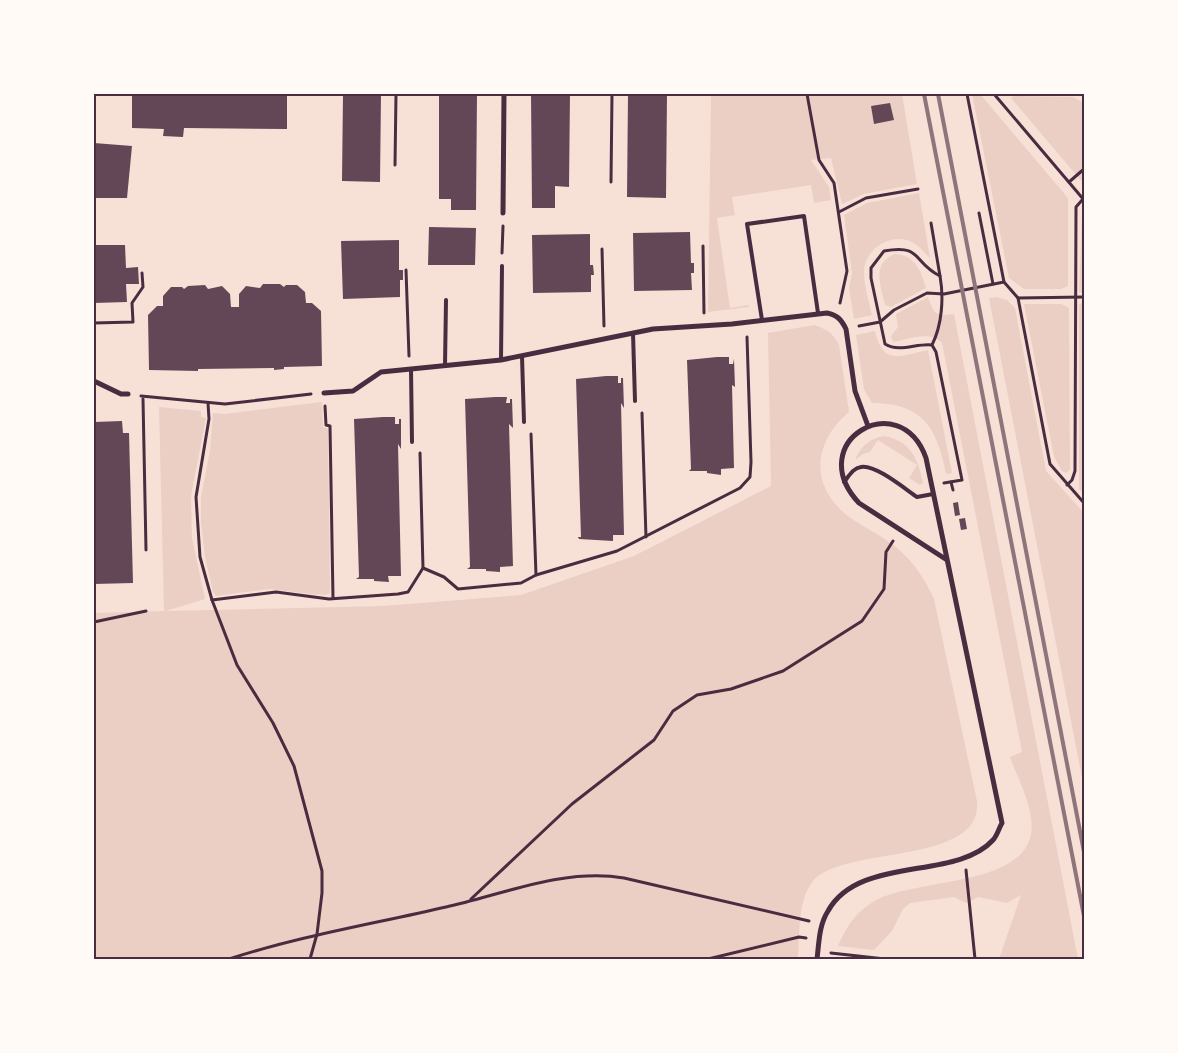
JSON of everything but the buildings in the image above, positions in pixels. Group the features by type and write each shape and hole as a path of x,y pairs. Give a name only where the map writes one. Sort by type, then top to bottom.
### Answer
{"street":[{"path":"503,213 504,94"},
{"path":"324,393 354,391 381,372 501,360 633,333 818,313 836,315 846,329 855,391 868,426"},
{"path":"94,381 121,394 128,394"},
{"path":"817,959 822,924 835,900 854,885 866,880 965,857 981,850 994,839 1002,823 932,486 921,444 912,433 899,426 885,423 868,426 858,432 847,443 842,456 840,471 848,492 859,503 947,560"}],"lane":[{"path":"762,320 747,224 804,216 818,313"},
{"path":"501,360 502,266"},
{"path":"445,366 446,300"},
{"path":"633,333 635,401"},
{"path":"522,356 524,422"},
{"path":"410,369 412,442"},
{"path":"844,482 853,470 862,467 872,467 917,497 933,494"}],"path":[{"path":"395,165 396,94"},
{"path":"611,182 612,94"},
{"path":"807,94 819,160 834,183 848,271 836,315"},
{"path":"967,94 1004,282 1018,298 1050,464 1084,503"},
{"path":"994,94 1084,200 1076,207 1074,471 1072,480 1067,485"},
{"path":"1069,182 1084,170"},
{"path":"838,212 866,198 918,188"},
{"path":"502,266 503,213"},
{"path":"979,213 993,284"},
{"path":"930,223 944,294 937,336 932,345"},
{"path":"703,246 705,326"},
{"path":"932,345 924,344 894,349 885,344 871,278 872,268 884,251 902,248 916,254 927,269 940,276"},
{"path":"602,249 604,339"},
{"path":"406,270 407,346 410,369"},
{"path":"94,323 133,322 132,303 143,287 142,273"},
{"path":"855,327 880,322 894,310 927,293 944,294 1004,282"},
{"path":"1018,298 1084,296"},
{"path":"423,568 444,577 458,589 520,583 536,575 618,551 740,488 750,477 752,462 745,322"},
{"path":"932,345 936,352 962,480 932,486"},
{"path":"128,394 225,404 324,393 326,425 330,426 333,598"},
{"path":"143,396 146,550"},
{"path":"635,401 642,412 646,537"},
{"path":"208,403 209,419 196,497 200,557 212,600 237,666 273,722 294,766 322,871 322,893 317,934 310,959"},
{"path":"524,422 531,432 536,575"},
{"path":"212,600 276,592 333,598 408,592 423,568 420,453 412,442"},
{"path":"951,482 952,490"},
{"path":"470,900 572,804 654,740 673,711 697,694 731,689 783,671 862,621 884,589 886,552 900,530"},
{"path":"94,622 146,611"},
{"path":"965,857 975,959"},
{"path":"229,959 317,934 449,907 470,900 546,882 605,875 822,924"},
{"path":"708,959 799,937 819,939"},
{"path":"818,951 885,959"}],"shaded area":[{"path":"711,94 902,94 917,184 864,194 842,204 831,158 811,160 829,187 831,200 814,203 811,185 732,197 735,215 717,218 730,308 749,305 749,307 708,312"},
{"path":"972,94 980,94 1068,198 1068,286 1061,289 1024,289 1009,278"},
{"path":"1014,96 1073,97 1084,103 1084,184 1011,98"},
{"path":"919,193 930,258 915,244 904,239 888,241 880,245 869,256 864,272 872,315 854,319 849,288 852,273 844,215 867,203"},
{"path":"1082,213 1084,215 1084,293 1079,292"},
{"path":"895,254 908,257 916,265 926,288 891,307 885,305 879,276 883,263"},
{"path":"928,297 936,313 943,315 954,314 1078,959 999,959 1021,895 1007,903 978,897 966,903 954,897 910,903 903,909 892,931 874,950 838,946 852,921 873,902 891,894 987,873 1008,864 1023,851 1031,834 1031,815 1010,757 1022,752 942,343 937,339 925,336 893,342 891,336 898,327 896,314"},
{"path":"996,297 1007,300 1015,308 1046,471 1084,513 1084,788 989,298"},
{"path":"1084,301 1084,495 1079,489 1079,305"},
{"path":"1024,304 1061,304 1069,308 1070,470 1066,473 1062,471 1054,457"},
{"path":"814,325 829,332 839,345 849,412 828,437 823,450 820,464 822,478 827,491 835,504 848,516 896,547 908,558 927,584 934,599 977,801 973,822 958,836 936,845 909,852 853,862 829,870 813,881 804,898 802,908 798,959 94,959 94,613 164,611 159,407 201,411 201,417 206,418 191,496 192,538 205,599 166,611 383,606 521,595 634,556 771,486 768,333"},
{"path":"875,331 878,342 888,354 901,356 928,350 952,473 946,474 938,443 925,421 915,413 904,408 889,404 872,403 864,389 856,335"},
{"path":"322,402 323,427 328,429 330,593 326,595 310,594 269,589 216,596 213,592 205,557 201,522 201,497 210,450 213,413 224,414"},
{"path":"884,436 901,442 912,452 919,466 923,483 920,485 909,478 917,465 878,440 870,452 863,454 855,460 866,444"}],"railway":[{"path":"924,94 1084,916"},
{"path":"938,94 1084,852"}]}
